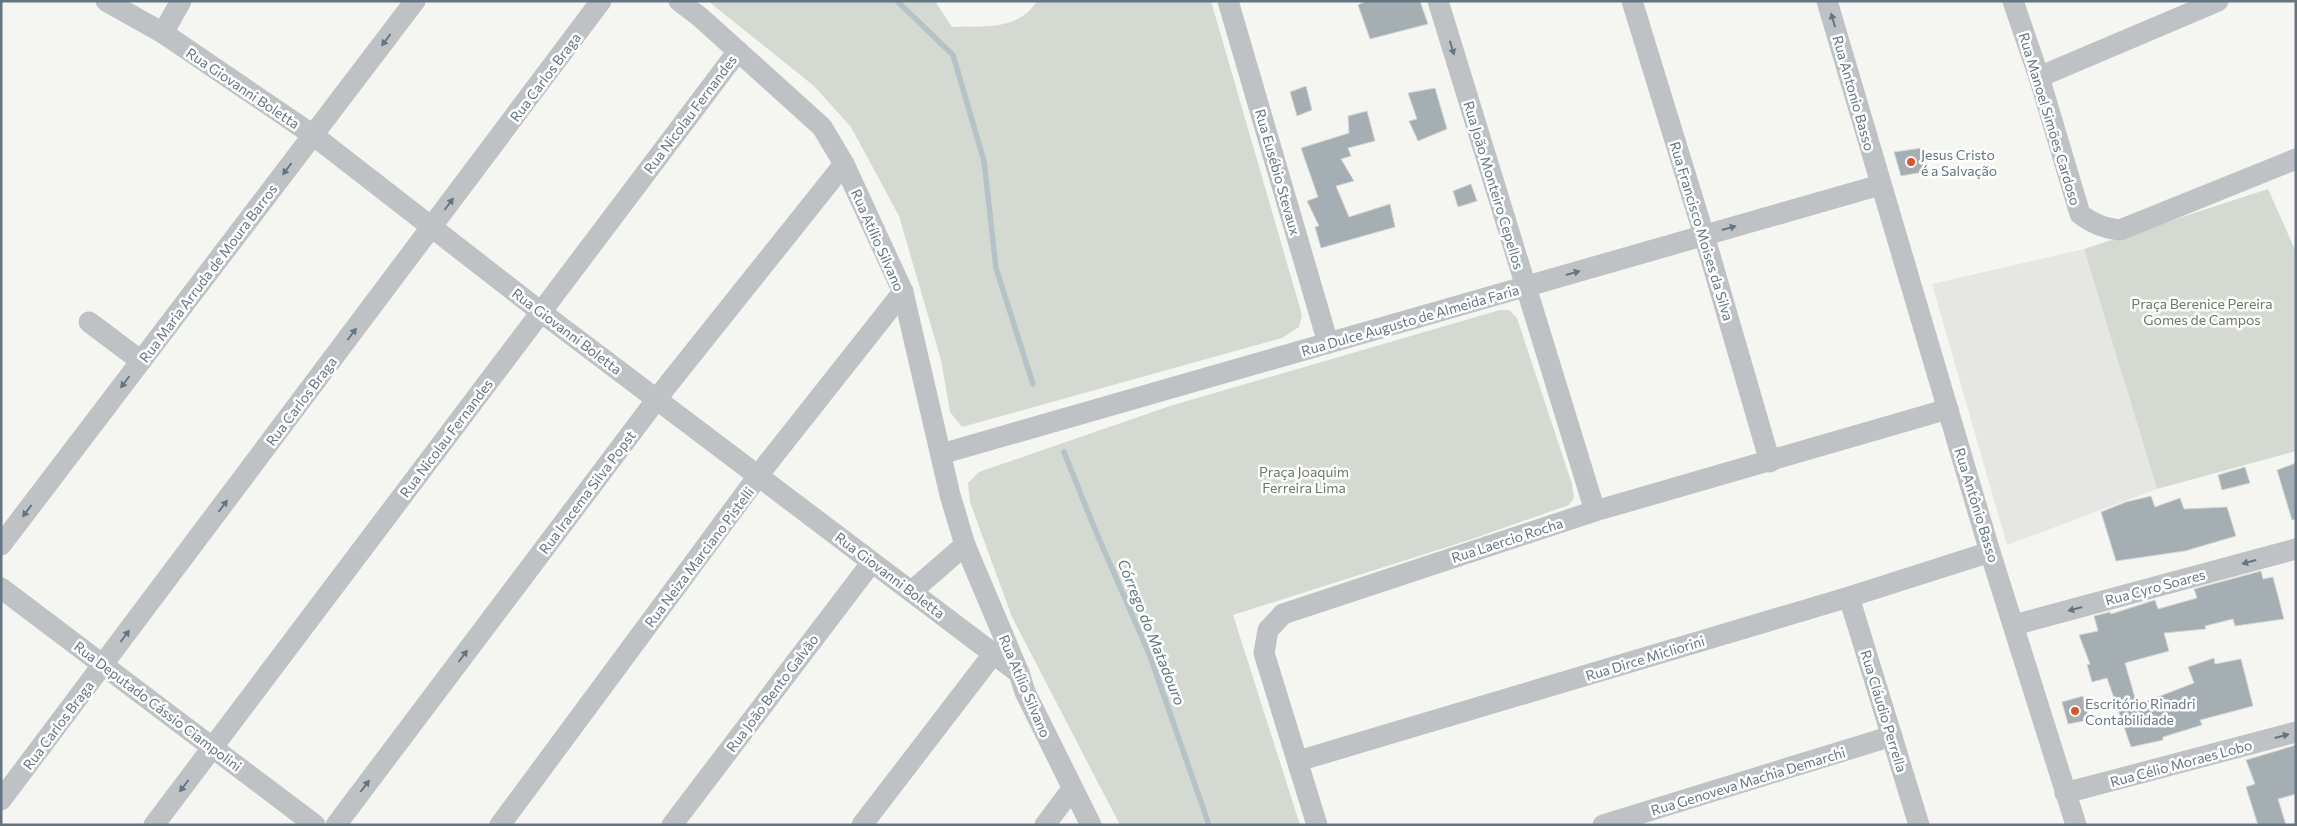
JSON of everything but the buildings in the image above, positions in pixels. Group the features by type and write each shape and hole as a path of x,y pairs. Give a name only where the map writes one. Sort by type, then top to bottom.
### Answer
{"street":[{"name":"Rua Giovanni Boletta","path":"106,1 163,33 313,135 433,226 541,312 1019,673"},
{"path":"163,33 181,1"},
{"name":"Rua Maria Arruda de Moura Barros","path":"1,545 415,1"},
{"name":"Rua Carlos Braga","path":"1,800 602,1"},
{"name":"Rua Atílio Silvano","path":"679,1 700,17 822,127 844,164 903,292 964,544 1019,673 1025,692 1091,825"},
{"name":"Rua Eusébio Stevaux","path":"1228,1 1328,343"},
{"name":"Rua João Monteiro Cepellos","path":"1438,1 1595,511"},
{"name":"Rua Francisco Moises da Silva","path":"1632,1 1704,235 1770,462"},
{"name":"Rua Antonio Basso","path":"1827,1 1880,185"},
{"name":"Rua Manoel Simões Cardoso","path":"2013,1 2039,77 2080,214 2092,223 2120,230 2296,159"},
{"path":"2039,77 2218,1"},
{"name":"Rua Nicolau Fernandes","path":"154,825 738,51"},
{"name":"Rua Iracema Silva Popst","path":"336,825 657,399 844,164"},
{"name":"Rua Dulce Augusto de Almeida Faria","path":"941,454 1880,185"},
{"name":"Rua Antônio Basso","path":"1880,185 1990,552 2076,825"},
{"name":"Rua Neiza Marciano Pistelli","path":"500,825 759,476 903,292"},
{"path":"89,322 141,361"},
{"name":"Rua Laercio Rocha","path":"1317,825 1264,653 1268,630 1283,614 1595,511 1770,462 1948,409"},
{"path":"912,592 964,544"},
{"name":"Rua Cyro Soares","path":"2014,625 2296,549"},
{"name":"Rua Dirce Micliorini","path":"1298,761 1849,597 1990,552"},
{"name":"Rua João Bento Galvão","path":"672,825 872,562"},
{"name":"Rua Deputado Cássio Ciampolini","path":"1,588 316,825"},
{"name":"Rua Cláudio Perrella","path":"1849,597 1919,825"},
{"path":"862,825 994,653"},
{"name":"Rua Célio Moraes Lobo","path":"2066,793 2296,732"},
{"name":"Rua Genoveva Machia Demarchi","path":"1603,825 1892,736"},
{"path":"1045,825 1072,789"}],"shaded area":[{"path":"2084,249 2157,489 2007,545 1932,284"}],"green space":[{"path":"708,1 935,1 952,27 988,26 1010,22 1020,18 1029,11 1037,1 1211,1 1302,315 1299,327 1282,338 962,427 950,412 941,360 899,216 851,127 814,86"},
{"name":"Praça Berenice Pereira Gomes de Campos","path":"2268,189 2296,252 2296,451 2157,489 2084,249"},
{"name":"Praça Joaquim Ferreira Lima","path":"1500,310 1509,310 1517,318 1572,484 1574,498 1569,505 1469,540 1233,615 1300,825 1120,825 1012,617 970,502 968,483 979,472 1170,406"}],"waterway":[{"name":"Córrego do Matadouro","path":"897,1 953,55 984,161 996,268 1033,384"},
{"name":"Córrego do Matadouro","path":"1064,452 1150,656 1209,825"}],"place":[{"name":"Jesus Cristo é a Salvação","path":"1911,162"},
{"name":"Escritório Rinadri Contabilidade","path":"2075,711"}]}
